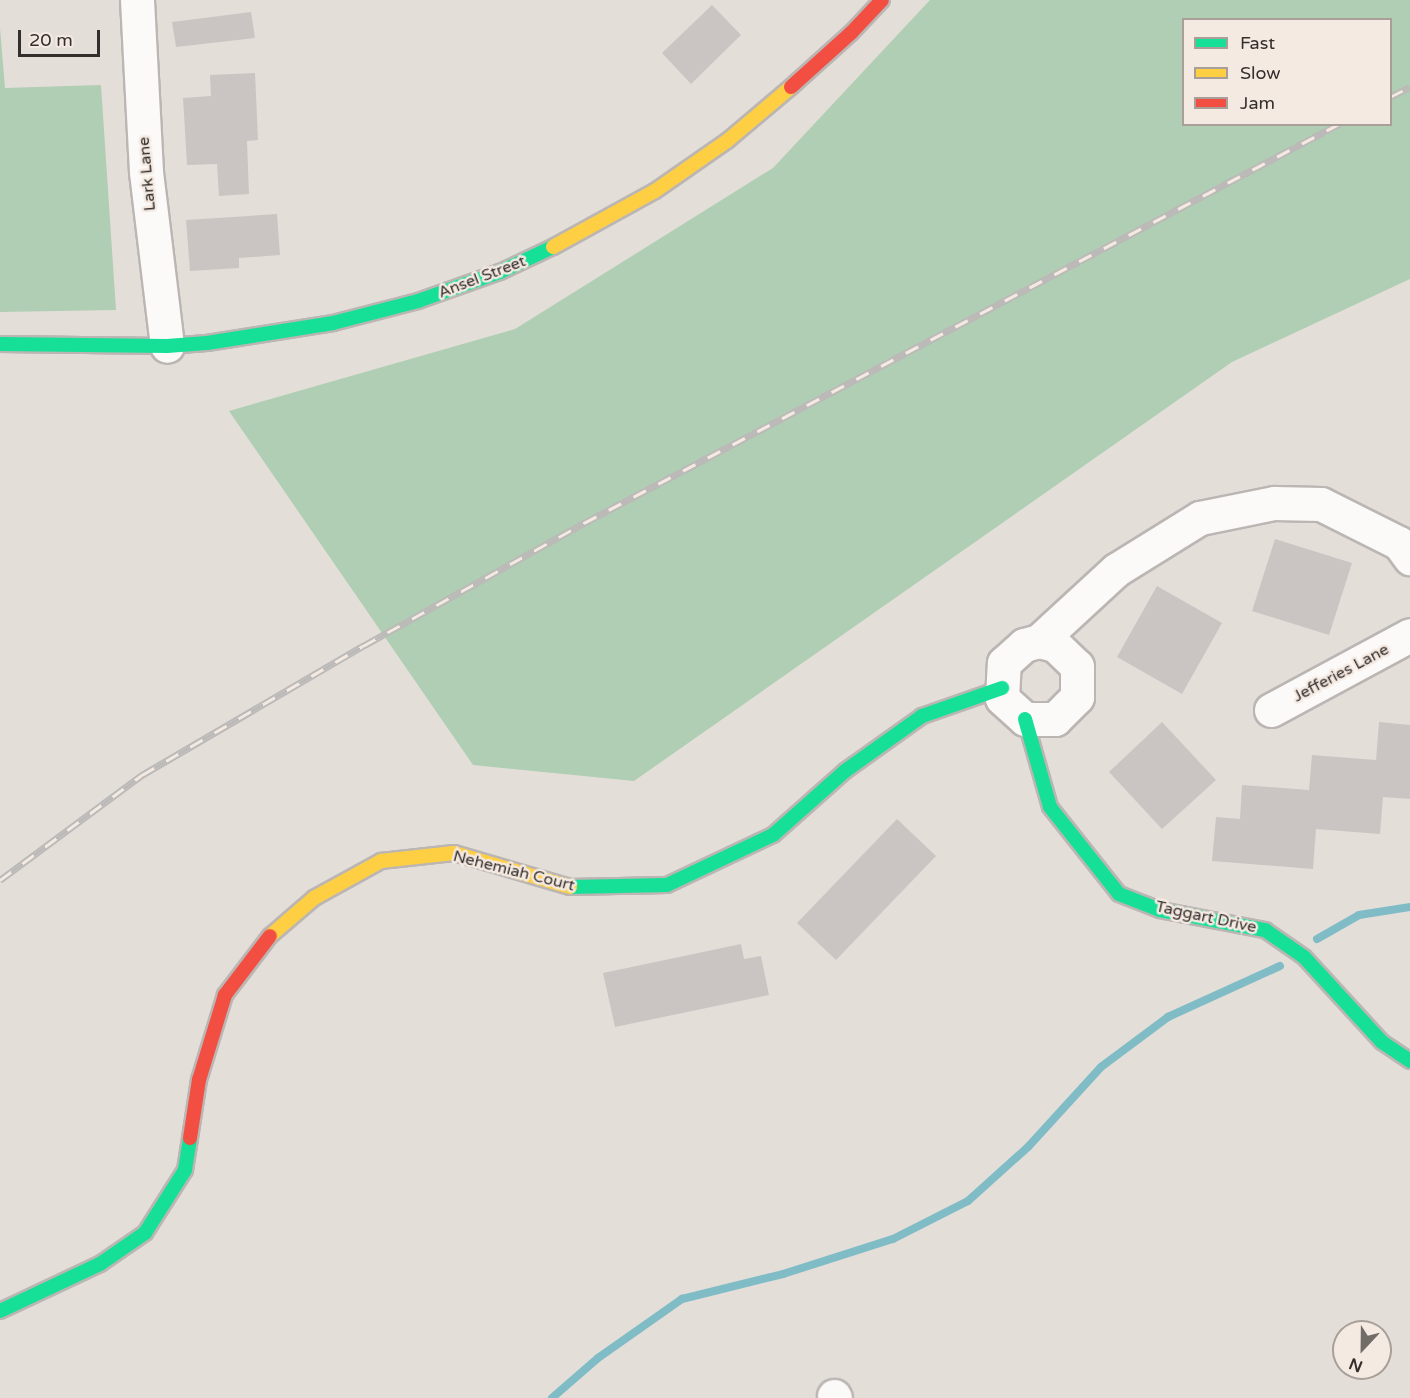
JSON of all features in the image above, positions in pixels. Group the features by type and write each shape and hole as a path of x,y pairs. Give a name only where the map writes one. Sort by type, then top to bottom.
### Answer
{"street":[{"name":"Lark Lane","path":"137,0 146,172 167,346"},
{"name":"Ansel Street","path":"0,344 167,346 207,343 333,323 418,301 500,272 579,235 655,191 727,141 768,108 851,33 882,0"},
{"path":"1039,641 1055,645 1077,666 1077,697 1055,719 1024,719 1002,698 1004,663 1024,645 1039,641 1116,570 1200,518 1274,503 1321,504 1399,543 1410,558"},
{"name":"Jefferies Lane","path":"1271,710 1410,636"},
{"name":"Nehemiah Court","path":"0,1311 100,1264 145,1233 185,1170 199,1080 225,995 267,939 314,898 381,861 454,853 573,888 667,885 772,835 845,771 922,716 1002,688"},
{"name":"Taggart Drive","path":"1024,719 1050,807 1119,894 1160,910 1265,930 1304,957 1382,1042 1410,1061"}],"green space":[{"path":"930,0 1410,0 1410,279 1232,362 634,781 473,765 229,411 515,329 773,168"},
{"path":"0,28 5,88 101,85 116,310 0,312"}],"building":[{"path":"712,5 741,35 691,84 662,53"},
{"path":"251,12 255,38 176,47 172,22"},
{"path":"255,73 258,140 247,141 249,194 219,196 217,164 187,165 183,98 211,96 210,75"},
{"path":"277,214 280,255 239,258 239,268 190,271 186,220"},
{"path":"1275,539 1352,563 1329,635 1252,611"},
{"path":"1157,586 1222,623 1182,694 1117,657"},
{"path":"1162,722 1216,780 1162,829 1109,772"},
{"path":"1379,722 1410,725 1410,799 1383,797 1380,834 1316,829 1313,869 1212,861 1216,817 1240,819 1242,785 1309,790 1312,755 1376,760"},
{"path":"897,819 936,856 836,960 797,923"},
{"path":"741,944 744,959 761,956 769,995 615,1027 603,973"}],"waterway":[{"path":"1317,939 1359,915 1410,907"},
{"path":"552,1398 598,1358 682,1299 783,1274 893,1239 968,1201 1028,1147 1101,1067 1168,1017 1280,966"}],"railway":[{"path":"1392,96 1410,87"},
{"path":"0,880 142,775 363,646 584,523 1335,126"}],"traffic: fast":[{"path":"0,344 167,346 207,343 333,323 418,301 500,272 553,247"},
{"path":"570,887 667,885 773,835 845,771 922,716 1002,688"},
{"path":"1025,719 1050,807 1119,894 1160,910 1265,930 1304,957 1382,1042 1410,1061"},
{"path":"0,1311 100,1264 145,1233 185,1170 190,1138"}],"traffic: slow":[{"path":"553,247 655,191 727,141 791,87"},
{"path":"270,936 314,898 381,861 454,853 570,887"}],"traffic: jam":[{"path":"791,87 851,33 882,0"},
{"path":"190,1138 199,1080 225,995 270,936"}]}
